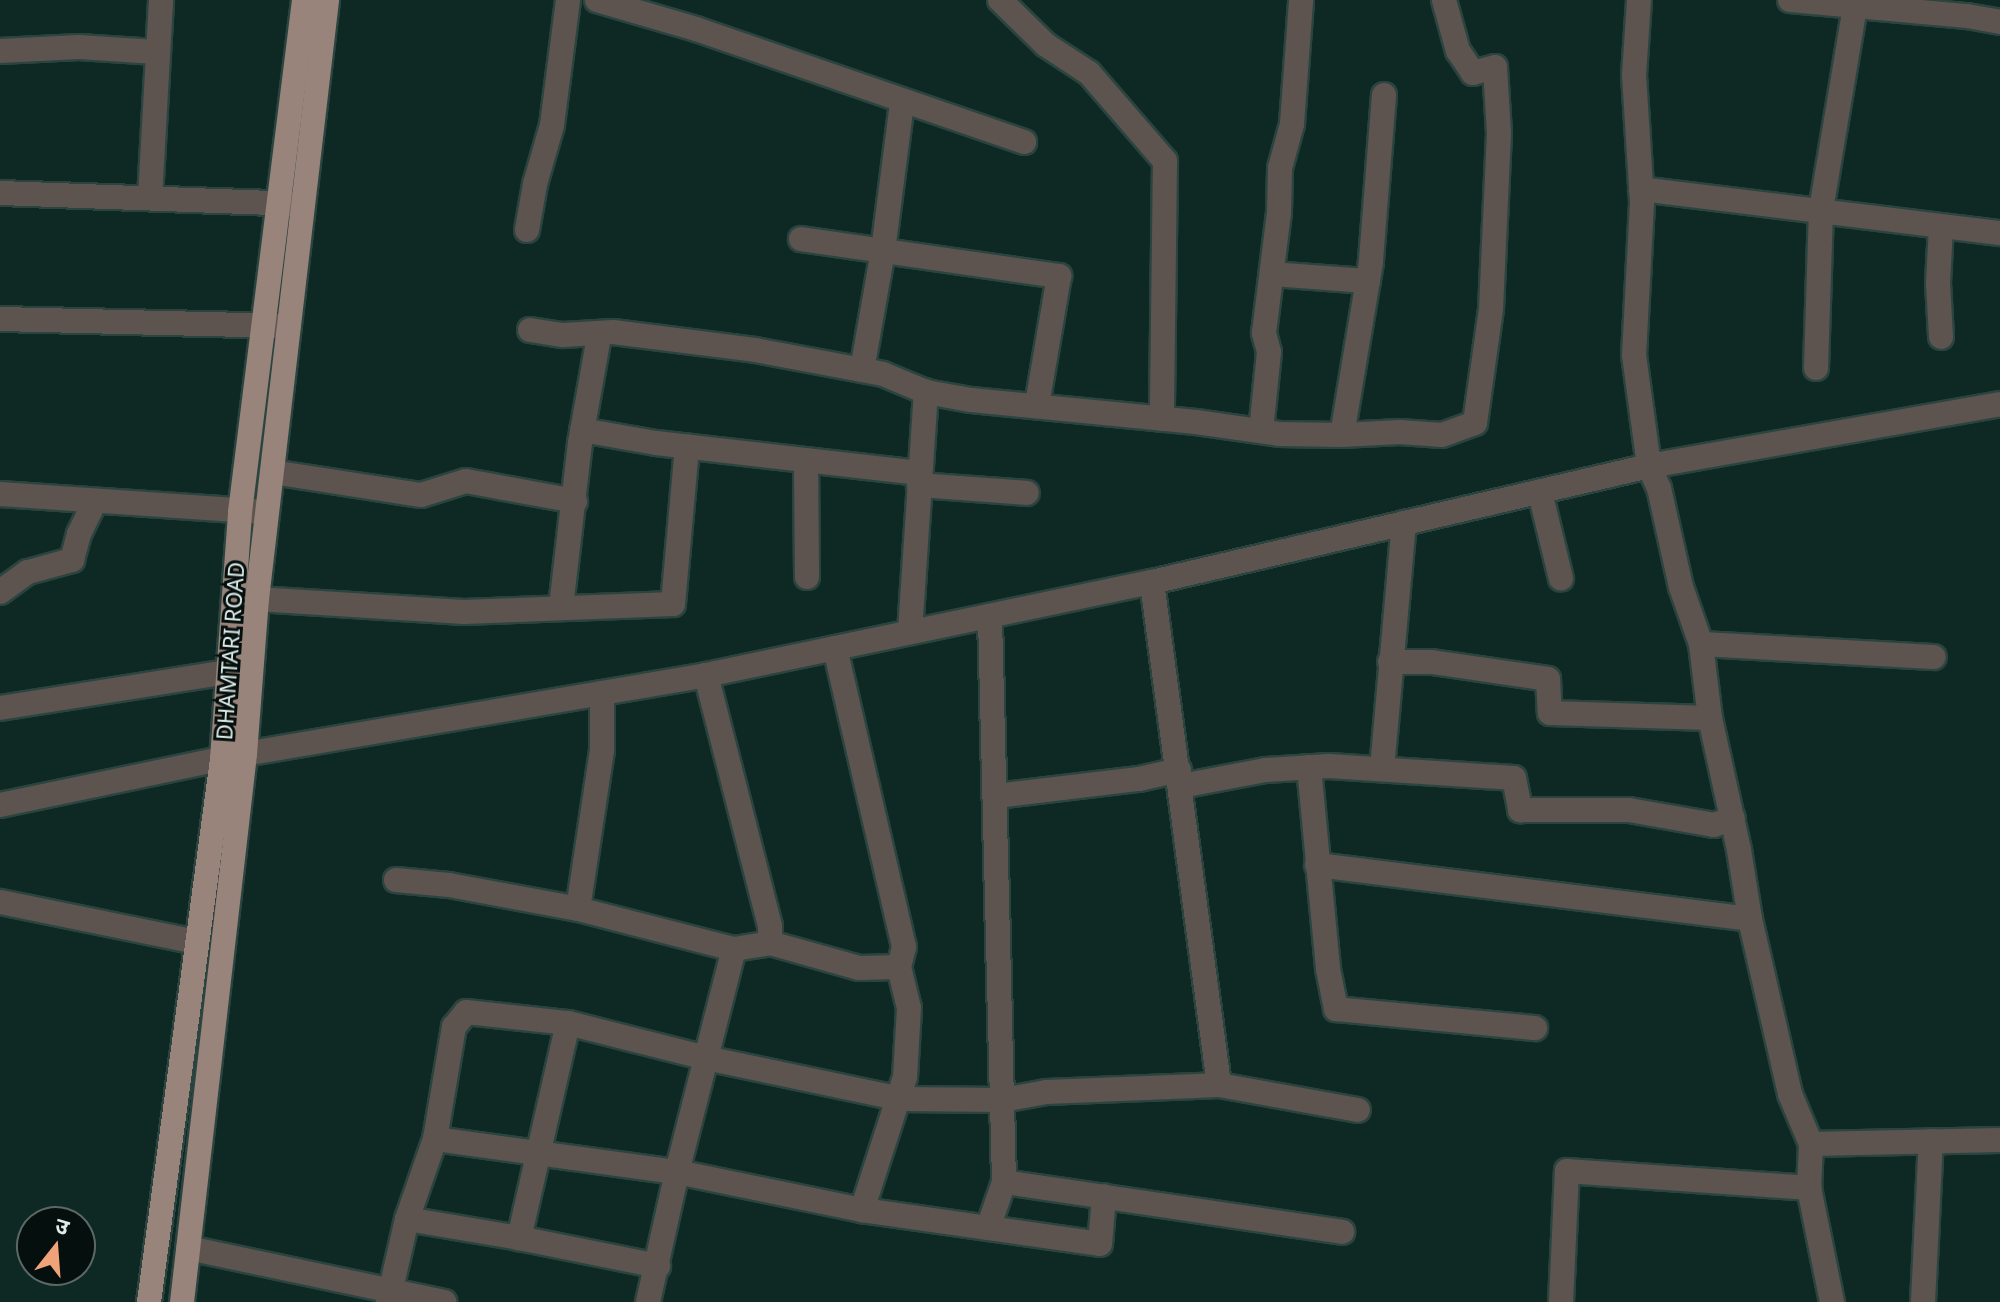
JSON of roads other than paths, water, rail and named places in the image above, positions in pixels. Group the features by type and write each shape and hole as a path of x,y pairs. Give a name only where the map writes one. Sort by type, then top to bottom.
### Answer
{"main road":[{"name":"DHAMTARI ROAD","path":"149,1302 197,942 233,756 228,672 240,512 263,325 291,204 304,0"},
{"path":"182,1302 233,756 257,599 289,326 291,204 327,0"}],"street":[{"path":"150,198 161,0"},
{"path":"527,230 535,184 552,125 568,0"},
{"path":"597,0 665,10 902,102 1024,142"},
{"path":"1000,0 1046,45 1089,73 1165,161 1162,419"},
{"path":"1261,431 1269,352 1264,333 1280,168 1292,124 1301,0"},
{"path":"530,330 599,336 613,332 645,335 883,374 926,392 971,400 1261,431 1442,435 1475,423 1492,281 1499,133 1495,67 1473,73 1458,51 1444,0"},
{"path":"1639,0 1634,75 1641,189 1634,355 1649,466 1659,488 1681,587 1701,644 1710,718 1733,818 1750,919 1790,1094 1811,1144 1809,1188 1832,1302"},
{"path":"1790,0 1855,6 1894,5 2000,22"},
{"path":"1816,368 1821,210 1855,6"},
{"path":"0,51 79,47 156,52"},
{"path":"1342,435 1368,281 1384,95"},
{"path":"862,370 883,251 902,102"},
{"path":"1641,189 2000,233"},
{"path":"0,193 291,204"},
{"path":"1941,227 1938,283 1941,337"},
{"path":"801,239 1059,276 1037,405"},
{"path":"1272,274 1368,281"},
{"path":"0,319 289,326"},
{"path":"561,607 582,430 599,336"},
{"path":"910,632 926,392"},
{"path":"0,805 233,756 706,675 1152,582 1649,466 2000,404"},
{"path":"582,430 1027,493"},
{"path":"257,599 464,612 673,604 687,447"},
{"path":"806,460 807,577"},
{"path":"272,472 421,495 466,481 575,501"},
{"path":"1540,492 1561,579"},
{"path":"0,494 240,512 267,511"},
{"path":"0,592 28,572 72,560 79,534 95,501"},
{"path":"1382,769 1404,523"},
{"path":"1152,582 1165,699 1180,778 1219,1085"},
{"path":"988,1228 1004,1182 990,616"},
{"path":"1701,644 1934,657"},
{"path":"835,648 904,947 899,967 909,1008 905,1077 900,1099 862,1210"},
{"path":"1390,662 1432,662 1548,679 1550,713 1710,718"},
{"path":"0,708 228,672"},
{"path":"706,675 770,926 770,943"},
{"path":"578,909 602,750 602,693"},
{"path":"996,796 1124,781 1266,770 1309,767 1382,769 1514,778 1520,810 1629,810 1714,825 1733,818"},
{"path":"1309,767 1328,969 1336,1009 1535,1028"},
{"path":"1317,865 1750,919"},
{"path":"396,880 449,885 578,909 734,949 770,943 859,968 899,967"},
{"path":"0,902 197,942"},
{"path":"648,1302 677,1172 734,949"},
{"path":"390,1296 407,1219 435,1139 454,1027 466,1012 568,1023 706,1058 900,1099 1003,1100 1046,1092 1219,1085 1358,1110"},
{"path":"519,1238 568,1023"},
{"path":"435,1139 677,1172 862,1210 1100,1244 1104,1196"},
{"path":"1811,1144 2000,1140"},
{"path":"1923,1302 1931,1141"},
{"path":"1561,1302 1567,1171 1809,1188"},
{"path":"1004,1182 1342,1232"},
{"path":"407,1219 658,1266"},
{"path":"188,1248 390,1296 444,1302"}]}
